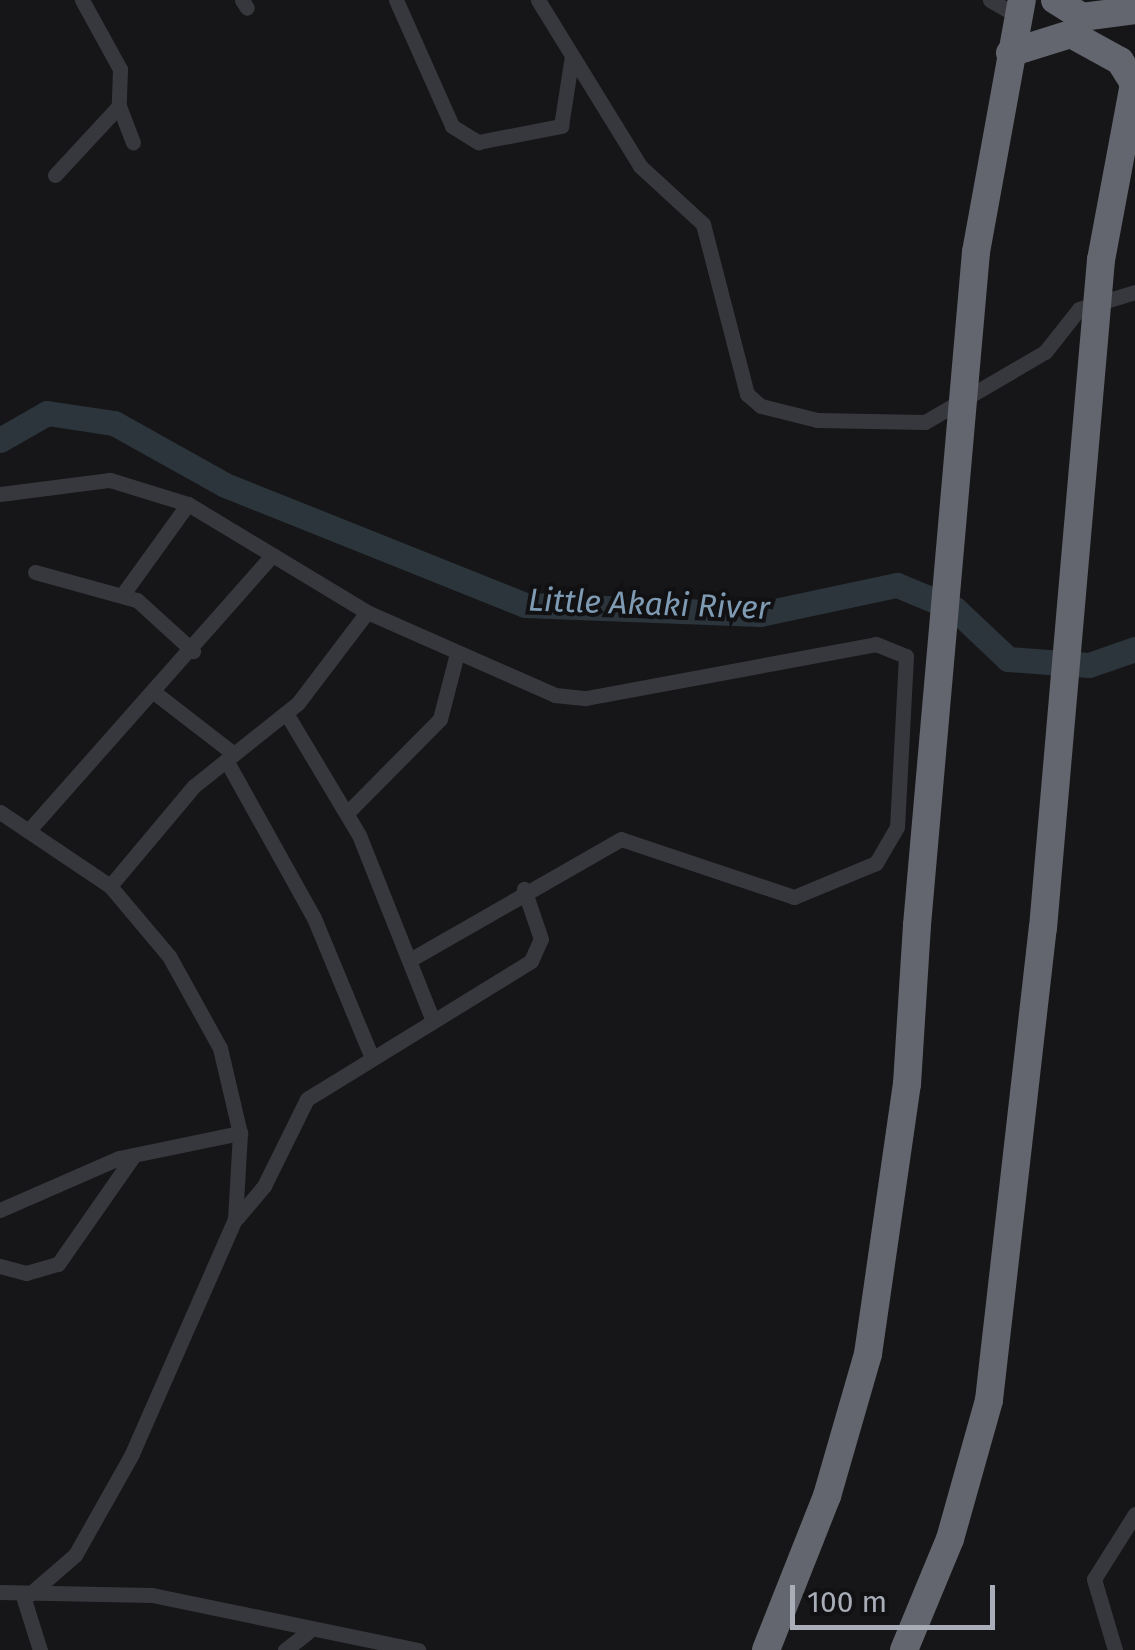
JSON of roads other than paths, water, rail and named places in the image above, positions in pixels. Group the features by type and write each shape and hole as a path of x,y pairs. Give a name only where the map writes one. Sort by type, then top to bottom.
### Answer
{"highway":[{"path":"1055,0 1082,17 1135,10"},
{"path":"766,1650 828,1496 868,1354 907,1084 917,926 976,252 1020,8"},
{"path":"904,1650 950,1539 989,1400 1043,928 1100,260 1133,100 1120,61 1072,34 1010,54"}],"street":[{"path":"82,0 120,69 119,106 133,142"},
{"path":"396,0 452,126 478,142 561,126 572,56"},
{"path":"538,0 640,166 702,224 747,394 777,414 925,422 1045,352 1079,308 1135,292"},
{"path":"990,0 1020,8"},
{"path":"56,175 119,106"},
{"path":"0,494 110,480 188,504 367,612 456,657 586,698 876,644 906,656 897,827 876,863 794,897 621,839 524,889 410,960"},
{"path":"123,594 188,504"},
{"path":"30,829 193,651 272,555"},
{"path":"36,572 123,594 193,651"},
{"path":"110,886 230,757 286,712 367,612"},
{"path":"347,813 440,719 456,657"},
{"path":"155,693 230,757 314,918 372,1058"},
{"path":"286,712 347,813 434,1021"},
{"path":"0,812 110,886 169,956 220,1048 240,1133 236,1219"},
{"path":"26,1594 75,1555 102,1511 236,1219 264,1186 307,1099 540,950 524,889"},
{"path":"0,1210 134,1155 240,1133"},
{"path":"0,1266 26,1273 58,1264 134,1155"},
{"path":"1116,1650 1094,1579 1135,1514"},
{"path":"0,1592 152,1595 308,1632 418,1650"},
{"path":"26,1594 40,1650"},
{"path":"285,1650 308,1632"}],"waterway":[{"name":"Little Akaki River","path":"0,440 47,413 114,423 225,485 525,605 760,614 897,585 955,609 1008,659 1089,665 1135,649"}]}
